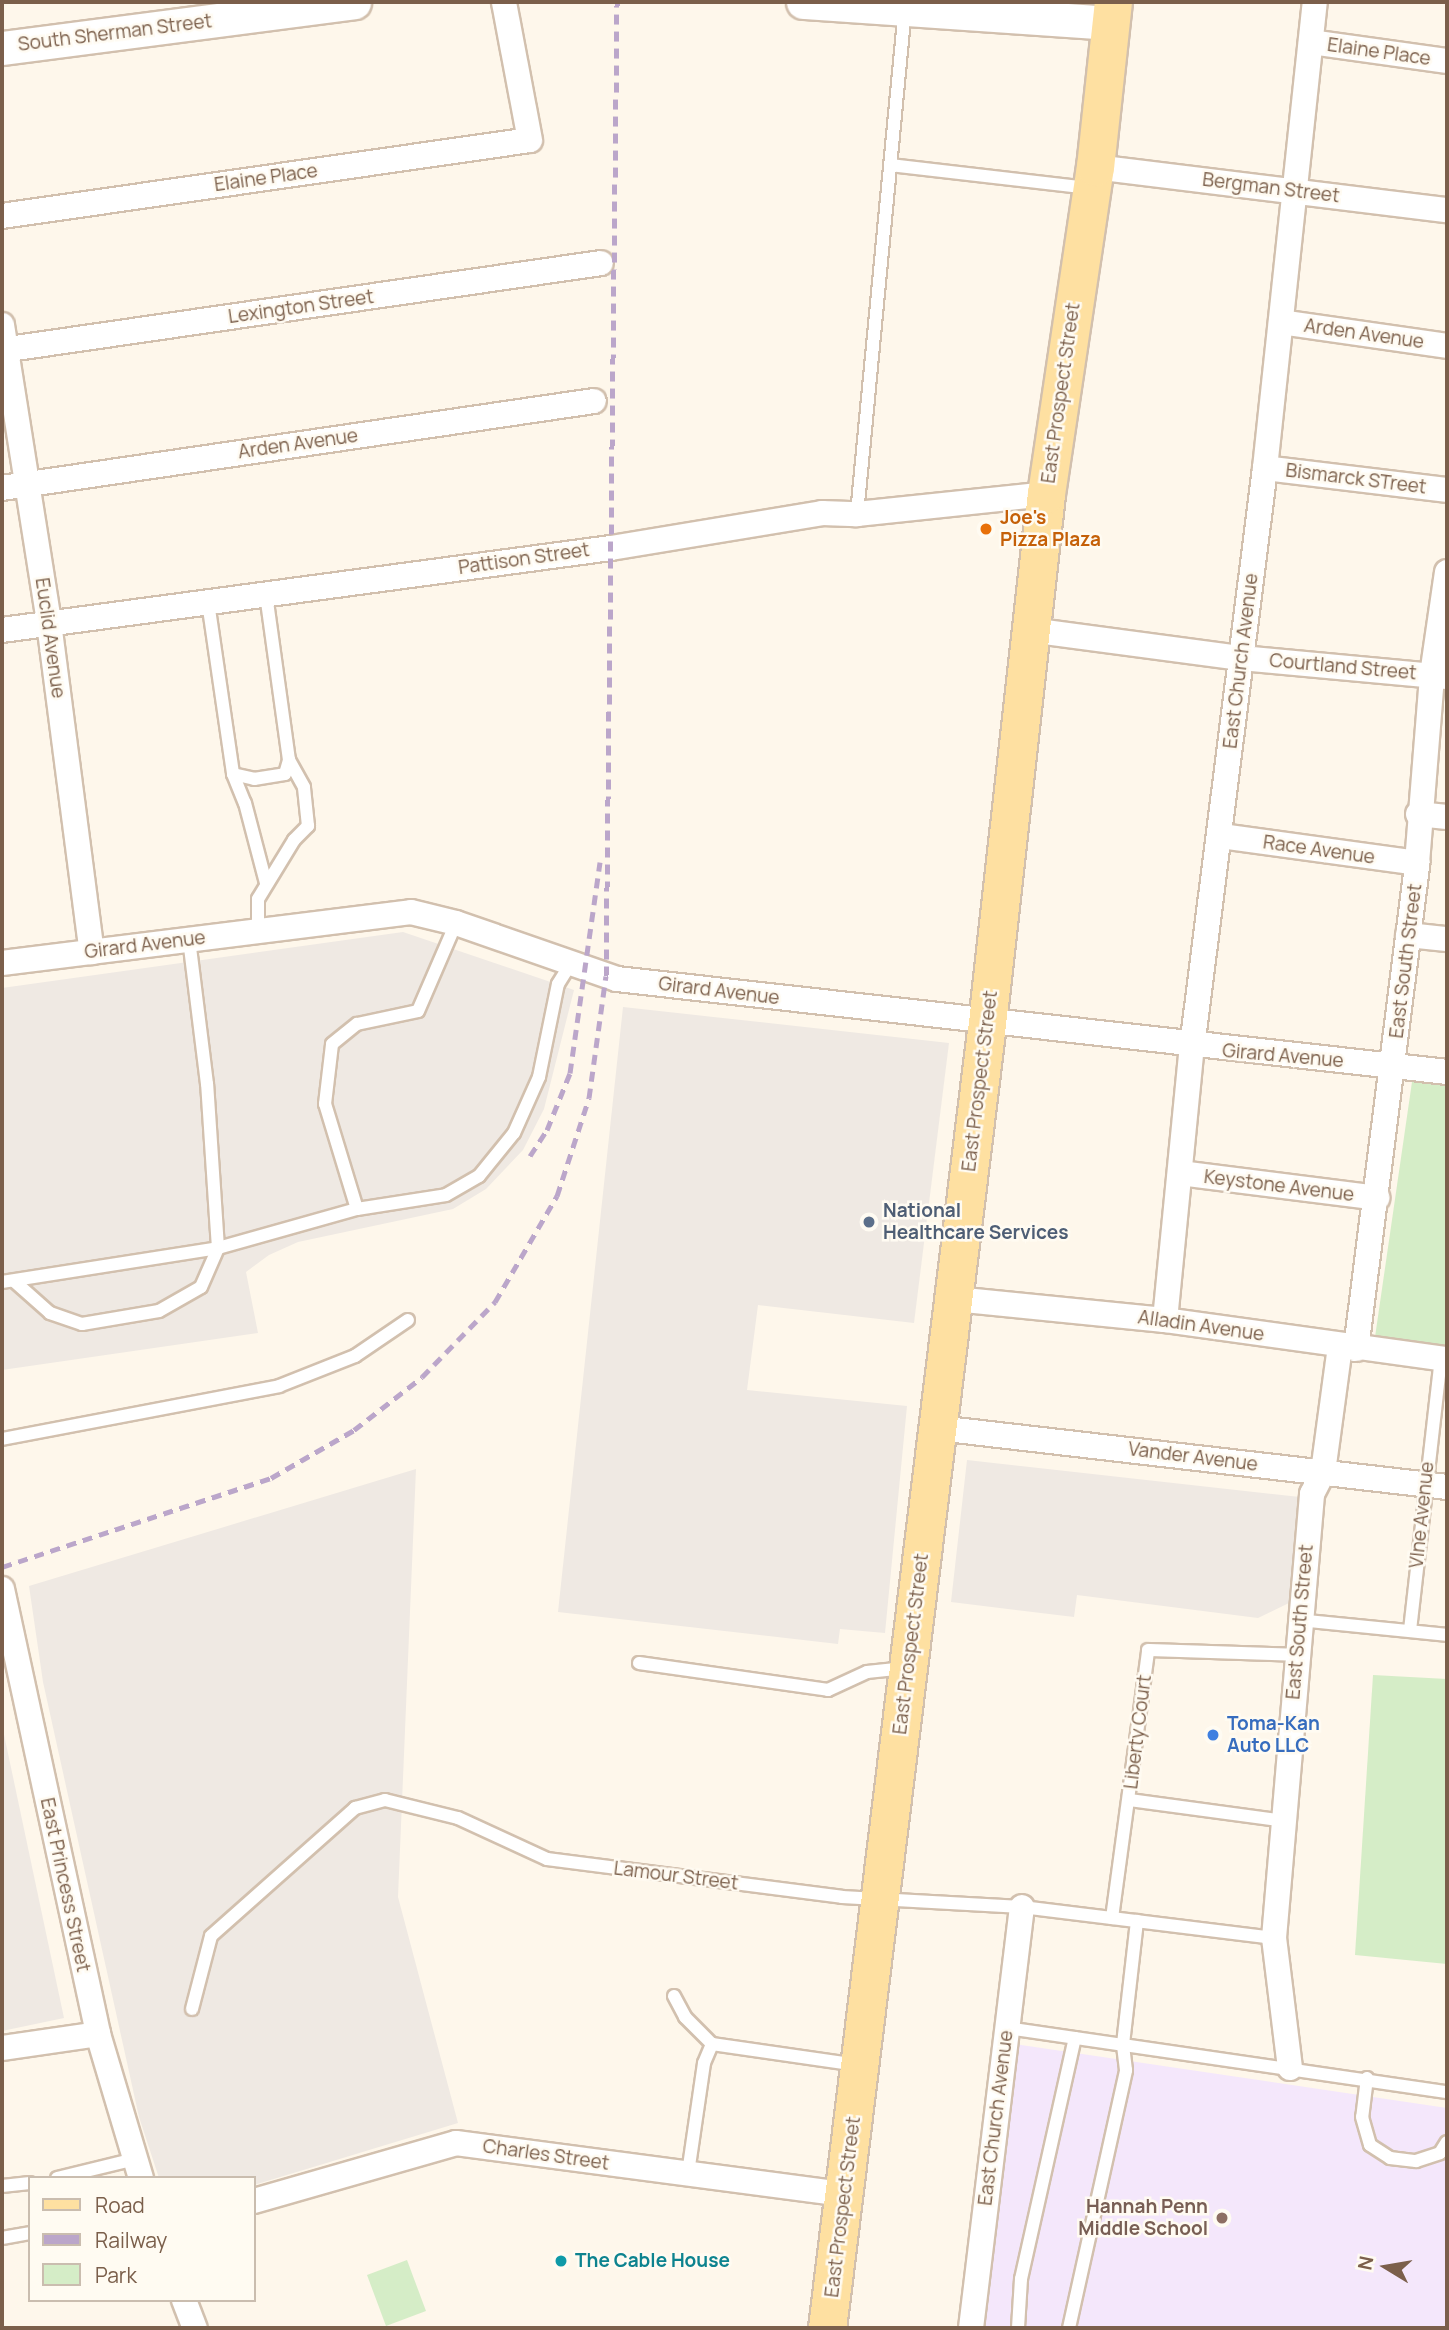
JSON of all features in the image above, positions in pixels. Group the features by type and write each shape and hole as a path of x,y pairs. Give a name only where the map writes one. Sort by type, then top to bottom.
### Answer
{"main road":[{"name":"South Sherman Street","path":"2,48 354,2"},
{"path":"803,2 1111,13"},
{"name":"East Prospect Street","path":"828,2328 987,1023 1046,494 1094,178 1111,13"}],"street":[{"name":"Elaine Place","path":"2,216 530,140 503,2"},
{"name":"East Church Avenue","path":"1165,1320 1192,1047 1221,836 1265,468 1315,2"},
{"name":"Elaine Place","path":"1311,42 1447,61"},
{"name":"Bergman Street","path":"1094,178 1293,191 1447,210"},
{"name":"Lexington Street","path":"3,350 601,263"},
{"name":"Arden Avenue","path":"1281,322 1447,346"},
{"name":"Euclid Avenue","path":"2,325 3,350 49,623 92,951"},
{"name":"Arden Avenue","path":"2,488 594,401"},
{"name":"Bismarck STreet","path":"1265,468 1447,490"},
{"name":"Pattison Street","path":"2,630 611,548 822,513 857,514 1046,494"},
{"name":"East South Street","path":"1290,2067 1275,1938 1286,1821 1298,1620 1312,1494 1323,1472 1377,1198 1417,863 1418,814 1440,676 1447,572"},
{"name":"Courtland Street","path":"1030,630 1241,658 1440,676"},
{"path":"1418,814 1447,817"},
{"name":"Race Avenue","path":"1221,836 1417,863"},
{"name":"Girard Avenue","path":"2,963 411,912 456,923 617,979 1192,1047 1447,1072"},
{"path":"1408,935 1447,939"},
{"name":"Keystone Avenue","path":"1181,1173 1377,1198"},
{"name":"Alladin Avenue","path":"954,1299 1165,1320 1348,1348 1444,1358"},
{"name":"Vander Avenue","path":"938,1428 1436,1486"},
{"name":"East Princess Street","path":"2,1589 5,1617 98,2034 138,2168"},
{"name":"East Church Avenue","path":"971,2328 1022,1907"},
{"path":"2,2048 98,2034"},
{"name":"Charles Street","path":"256,2200 456,2143 844,2194"},
{"path":"185,2302 195,2328"}],"lane":[{"path":"857,514 890,165 896,6"},
{"path":"890,165 1094,178"},
{"path":"258,931 258,900 266,883 308,826 304,787 289,760 266,594"},
{"path":"208,602 233,774 266,883"},
{"path":"233,774 254,779 285,774 289,760"},
{"path":"357,1209 325,1104 332,1044 357,1024 418,1011 456,923"},
{"path":"8,1282 50,1313 82,1324 159,1311 201,1287 218,1248 207,1084 188,940"},
{"path":"8,1282 218,1248 357,1209 446,1195 479,1176 514,1133 539,1077 558,984 571,963"},
{"path":"2,1439 279,1386 355,1356 408,1320"},
{"name":"VIne Avenue","path":"1410,1630 1436,1486 1444,1358"},
{"path":"1298,1620 1447,1634"},
{"name":"Liberty Court","path":"1112,1918 1130,1800 1148,1650 1296,1655"},
{"path":"639,1663 828,1690 867,1672 907,1668"},
{"name":"Lamour Street","path":"192,2009 211,1937 355,1808 385,1800 458,1818 547,1859 842,1896 882,1896 1022,1907 1275,1938"},
{"path":"1130,1800 1286,1821"},
{"path":"1069,2328 1126,2070 1123,2045 1137,1921"},
{"path":"674,1996 685,2017 712,2044 861,2065"},
{"path":"1007,2028 1367,2078 1447,2092"},
{"path":"1018,2328 1021,2279 1075,2038"},
{"path":"688,2174 704,2063 712,2044"},
{"path":"1367,2078 1362,2117 1370,2145 1390,2158 1416,2161 1440,2153 1447,2142"},
{"path":"73,2176 138,2168"},
{"path":"2,2186 28,2183"},
{"path":"2,2238 28,2233"}],"shaded area":[{"path":"403,932 574,990 544,1109 523,1150 486,1189 453,1209 298,1242 269,1255 246,1272 258,1333 2,1370 2,988"},
{"path":"623,1007 949,1043 914,1323 758,1305 747,1390 907,1406 885,1633 840,1629 838,1644 558,1612"},
{"path":"967,1460 1300,1497 1289,1603 1258,1618 1077,1595 1074,1617 951,1602"},
{"path":"416,1469 398,1897 458,2123 256,2184 256,2176 158,2176 139,2117 43,1682 29,1586"},
{"path":"2,1725 64,2018 2,2031"},
{"name":"Hannah Penn Middle School","path":"1015,2044 1447,2108 1447,2328 985,2328"}],"green space":[{"path":"1413,1075 1447,1080 1447,1352 1374,1344"},
{"path":"1373,1675 1447,1679 1447,1964 1355,1955"},
{"path":"407,2260 426,2311 386,2326 367,2275"}],"railway":[{"path":"2,1567 271,1478 354,1430 422,1377 495,1302 557,1196 589,1098 606,976 617,2"},
{"path":"530,1156 547,1130 570,1073 600,862"}],"place":[{"name":"Joe's Pizza Plaza","path":"986,529"},
{"name":"National Healthcare Services","path":"869,1222"},
{"name":"Toma-Kan Auto LLC","path":"1213,1735"},
{"name":"Hannah Penn Middle School","path":"1222,2218"},
{"name":"The Cable House","path":"561,2261"}]}
